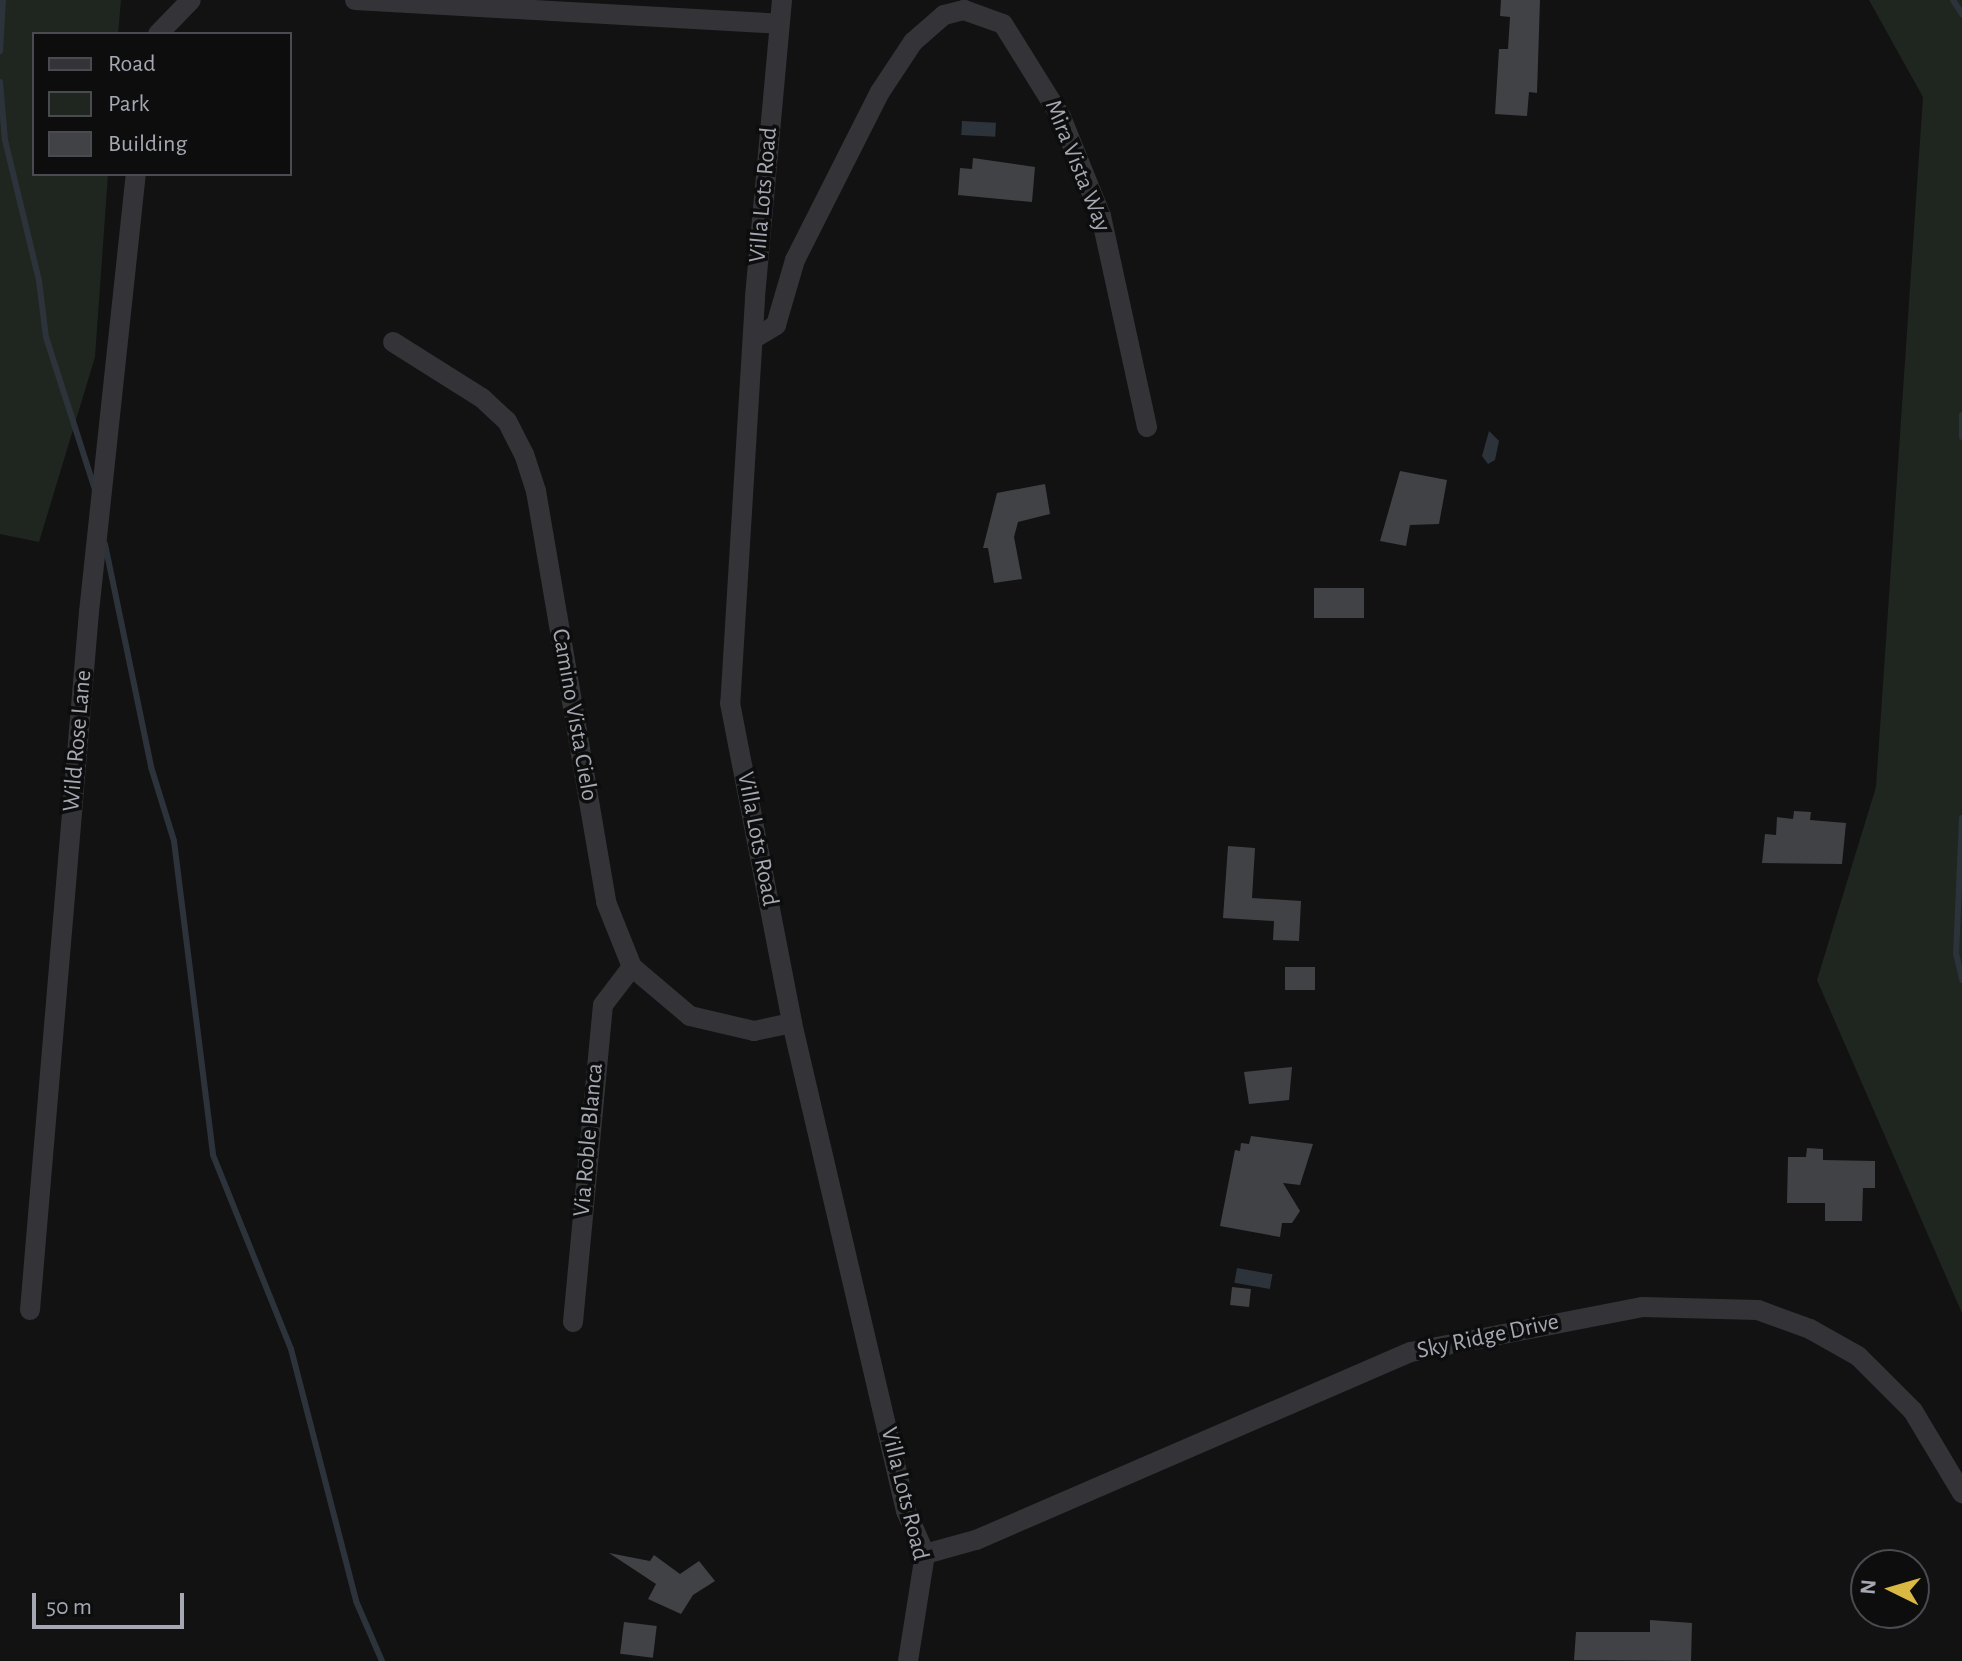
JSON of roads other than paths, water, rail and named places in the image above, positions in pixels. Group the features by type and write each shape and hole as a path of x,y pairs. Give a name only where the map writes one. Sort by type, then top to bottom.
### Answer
{"street":[{"path":"160,32 191,0"},
{"path":"355,0 620,11 779,24"},
{"name":"Villa Lots Road","path":"782,0 753,339 730,703 792,1023 906,1511 925,1554 908,1661"},
{"name":"Mira Vista Way","path":"753,339 776,325 795,260 880,92 913,42 944,15 964,10 1003,24 1061,117 1101,216 1147,427"},
{"name":"Wild Rose Lane","path":"30,1310 89,612 136,176"},
{"name":"Camino Vista Cielo","path":"393,342 482,398 507,421 524,454 536,491 606,902 632,967 690,1016 754,1031 792,1023"},
{"name":"Via Roble Blanca","path":"573,1322 603,1005 632,967"},
{"name":"Sky Ridge Drive","path":"925,1554 976,1540 1411,1352 1642,1307 1711,1305 1758,1310 1810,1329 1858,1356 1913,1411 1962,1493"}],"waterway":[{"path":"0,51 3,0"},
{"path":"1953,0 1962,14"},
{"path":"0,82 5,140 39,281 46,337 95,490"},
{"path":"1962,415 1962,437"},
{"path":"105,544 151,767 174,841 213,1155 291,1349 356,1601 382,1661"},
{"path":"1962,818 1956,953 1962,980"}]}
